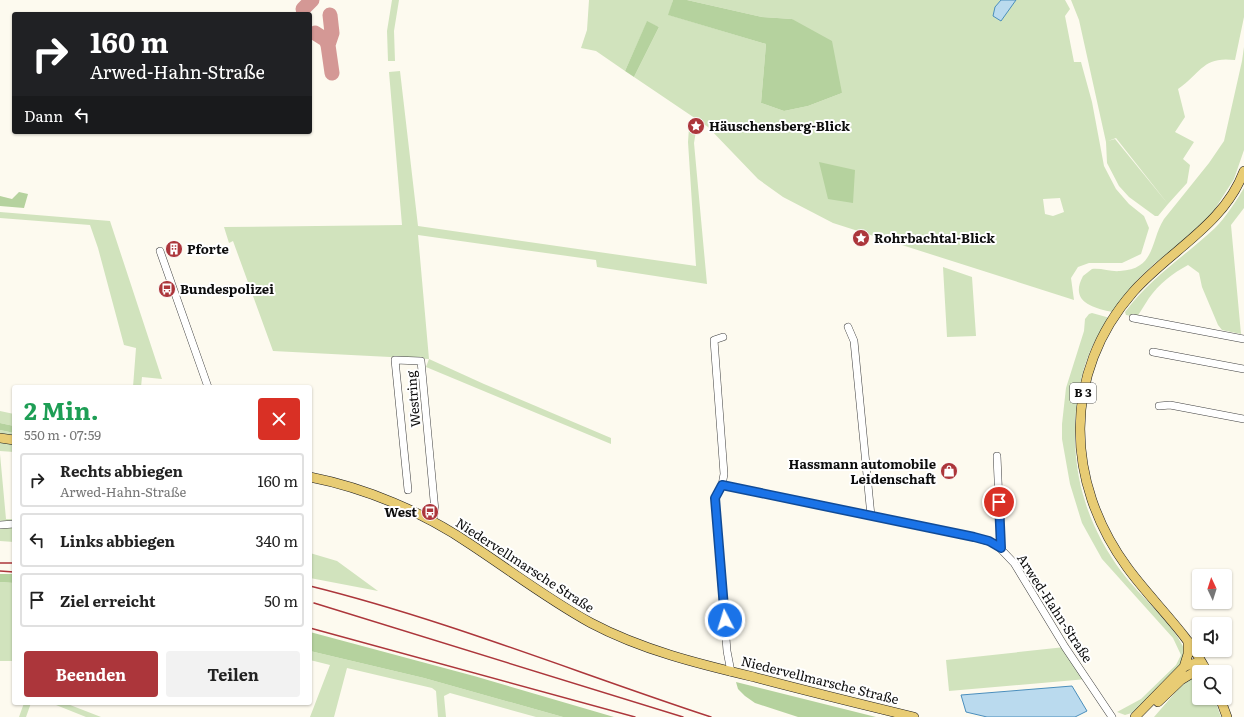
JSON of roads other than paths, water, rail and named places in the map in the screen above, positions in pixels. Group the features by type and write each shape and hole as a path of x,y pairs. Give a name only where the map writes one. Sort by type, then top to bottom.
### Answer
{"main road":[{"name":"B 3","path":"1203,665 1188,641 1128,568 1112,545 1098,518 1089,495 1083,471 1079,444 1080,417 1089,370 1100,341 1112,320 1133,292 1154,271 1209,224 1232,193 1244,171"},
{"path":"0,438 12,440"},
{"name":"Niedervellmarsche Straße","path":"312,477 352,487 432,521 469,543 545,596 592,624 631,642 663,653 731,672 914,717"},
{"path":"1184,667 1188,654 1188,641"},
{"path":"1135,717 1184,667 1192,663 1198,663 1201,665"},
{"path":"1143,717 1181,680 1192,675"},
{"path":"1223,705 1227,717"}],"street":[{"path":"160,251 207,385"},
{"path":"1133,318 1244,339"},
{"path":"848,327 854,341 871,516"},
{"path":"723,337 714,340 724,474 722,485 715,498 727,643 731,672"},
{"path":"1153,352 1244,369"},
{"name":"Westring","path":"408,490 395,360 421,361 435,511 432,521"},
{"path":"1159,406 1170,405 1244,419"},
{"path":"997,456 1001,548"},
{"name":"Arwed-Hahn-Straße","path":"722,485 989,541 1001,548 1014,563 1065,647 1112,717"},
{"path":"0,525 12,524"}],"water":[{"path":"1001,0 1016,0 1001,21 993,16 995,7"},
{"path":"1072,686 1087,711 1075,717 987,717 966,712 961,695"}],"railway":[{"path":"0,563 12,563"},
{"path":"0,571 12,572"},
{"path":"312,587 462,631 711,717"},
{"path":"314,603 683,717"},
{"path":"312,629 635,717"}],"place":[{"name":"Häuschensberg-Blick","path":"696,126"},
{"name":"Rohrbachtal-Blick","path":"861,238"},
{"name":"Pforte","path":"174,249"},
{"name":"Bundespolizei","path":"167,289"},
{"name":"Hassmann automobile Leidenschaft","path":"949,471"},
{"name":"West","path":"430,512"}]}
